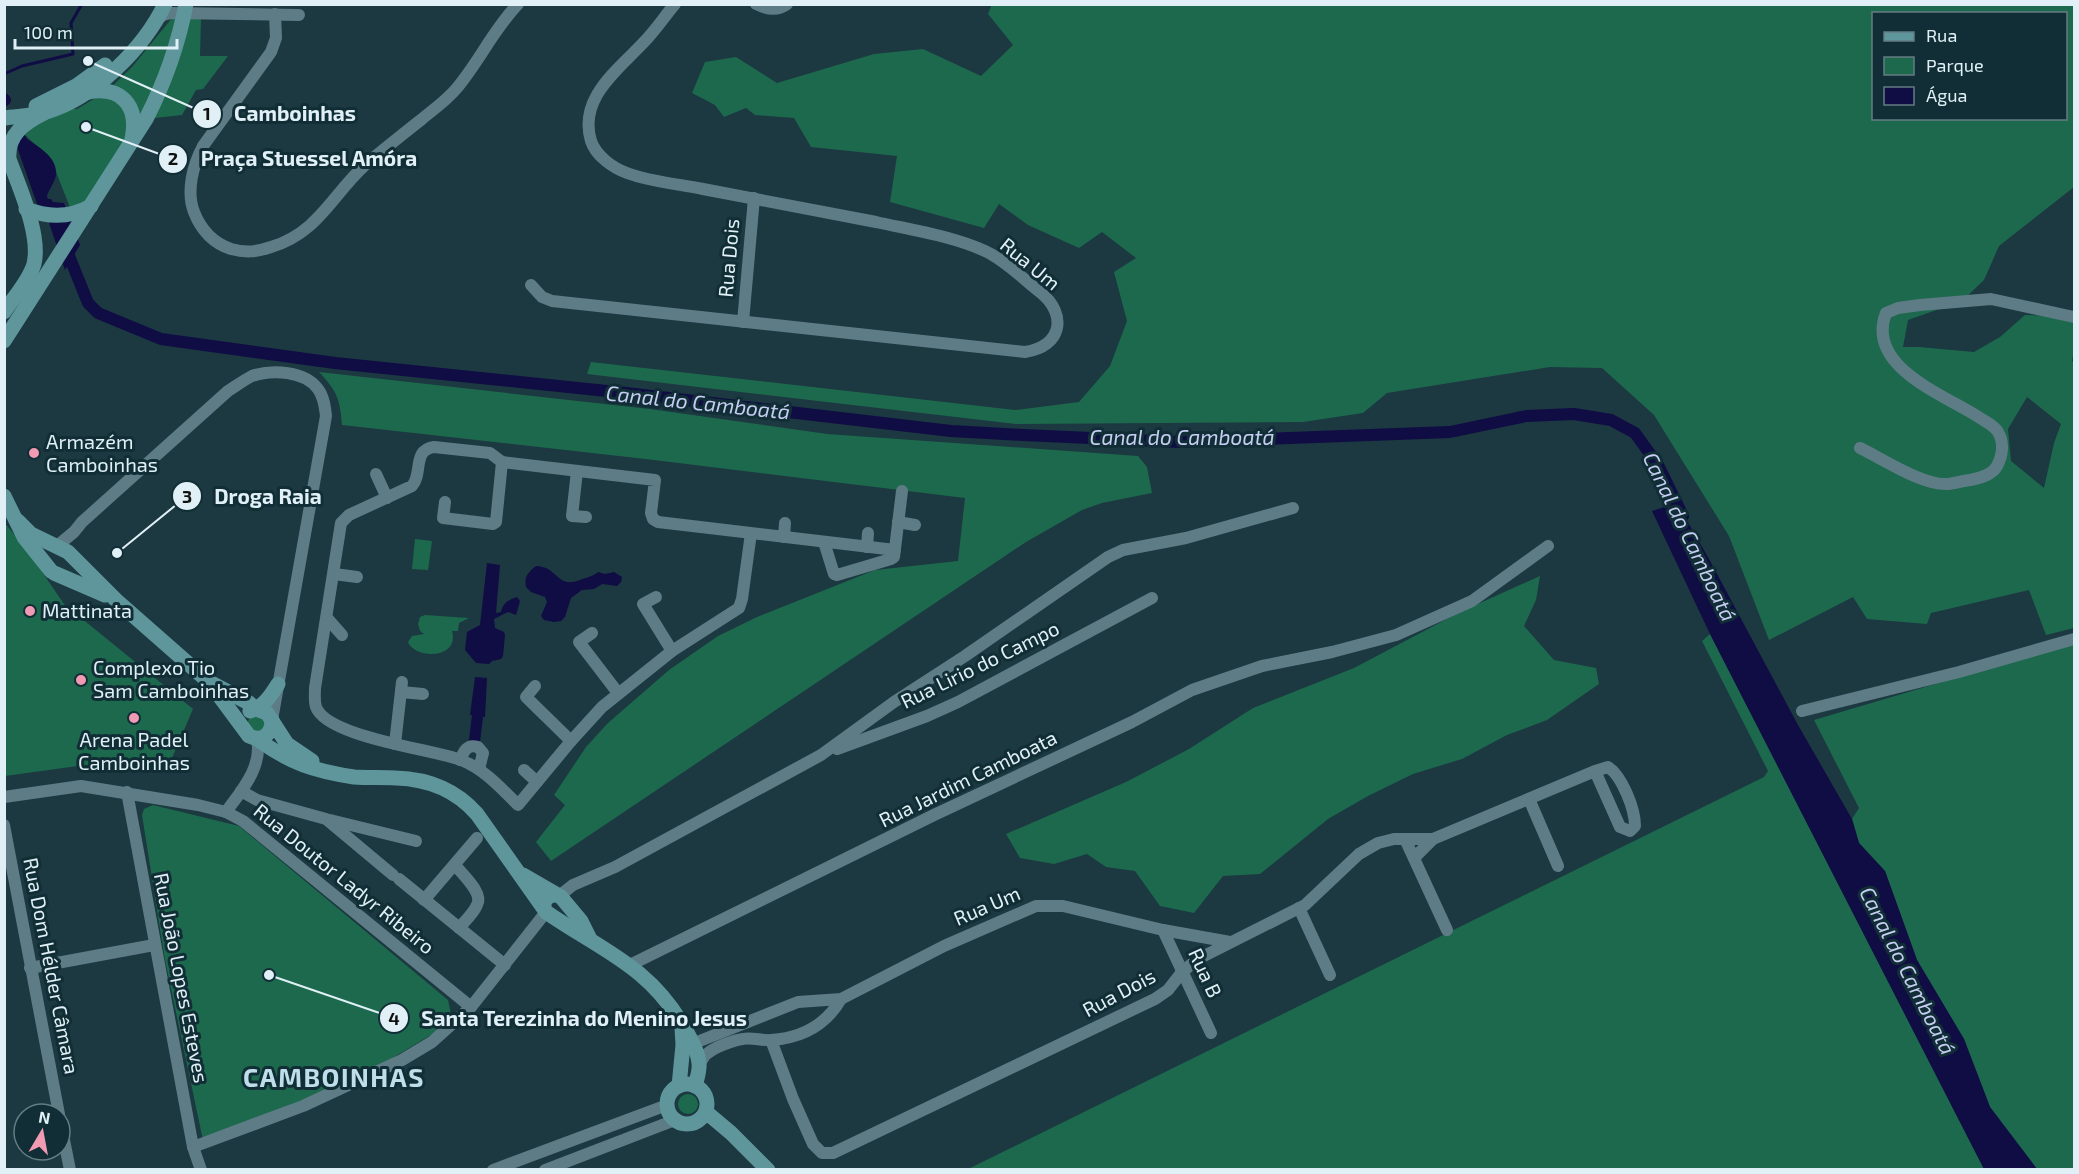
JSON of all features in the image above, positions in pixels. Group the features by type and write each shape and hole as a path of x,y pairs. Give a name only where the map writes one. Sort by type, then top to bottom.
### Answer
{"street":[{"path":"6,118 57,97 102,68 121,50 155,4"},
{"path":"4,312 24,283 33,264 34,242 31,211 7,156 16,132 26,123 66,105 87,92 124,61 156,20 165,4"},
{"path":"275,14 276,38 271,52 203,146 195,161 192,174 193,210 203,231 221,246 246,253 289,242 323,215 363,167 456,89 493,33 518,4"},
{"path":"666,9 675,4"},
{"path":"756,4 769,10 782,8 787,4"},
{"path":"156,20 163,15 185,8 299,15"},
{"path":"4,341 56,262 75,221 92,206 130,144 162,85 177,46 185,8"},
{"name":"Rua Um","path":"531,285 542,297 552,301 743,322 1025,352 1038,350 1052,342 1058,329 1057,318 1047,297 987,252 962,243 902,228 627,173 612,166 599,154 592,143 589,130 594,99 604,84 645,42 666,9"},
{"path":"87,92 105,90 114,92 123,98 133,117 130,144"},
{"path":"6,118 44,113"},
{"name":"Rua Dois","path":"743,322 754,198"},
{"path":"31,211 75,221"},
{"path":"1860,448 1924,479 1946,484 1981,478 1995,470 2000,461 2003,440 1996,428 1968,410 1928,390 1887,352 1881,336 1886,313 1898,308 1920,305 1991,299 2074,316"},
{"path":"53,572 47,560 50,553 228,391 245,380 275,372 298,376 312,382 319,390 326,416 272,720 269,733 257,739"},
{"path":"751,533 739,608 672,651 602,707 518,805 479,769 460,760 356,733 321,715 316,707 315,688 342,523 349,515 412,486 415,483 420,456 427,448 490,453 502,462 655,480 651,513 653,519 658,522 698,521 751,533 894,549"},
{"path":"445,502 443,519 493,524 496,522 502,462"},
{"path":"577,471 572,516 586,517"},
{"path":"376,474 387,498"},
{"path":"824,542 834,574 837,575 891,559 894,557 902,492"},
{"path":"4,496 24,537 53,572 95,590 118,603"},
{"name":"Rua Lirio do Campo","path":"560,898 573,885 615,867 821,755 894,702 1108,557 1123,550 1186,538 1293,508"},
{"path":"18,521 32,534 57,546 72,557 118,603 208,682 249,736 279,755 294,762 355,777 409,778 438,785 469,805 547,912 630,965 658,988 682,1022 692,1044 699,1064 695,1086"},
{"path":"898,522 915,525"},
{"path":"784,537 785,523"},
{"path":"53,572 62,574 72,565 74,532"},
{"path":"867,547 868,533"},
{"name":"Rua Jardim Camboata","path":"630,965 964,800 1132,722 1192,690 1262,666 1332,652 1396,635 1472,601 1548,546"},
{"path":"334,574 357,577"},
{"path":"656,597 643,604 672,651"},
{"name":"Rua Lirio do Campo","path":"821,755 927,716 958,702 1152,598"},
{"path":"327,618 342,635"},
{"path":"592,633 579,642 618,693"},
{"path":"1802,711 1959,672 2074,639"},
{"path":"208,682 256,710 265,711 287,744 333,772"},
{"path":"243,729 245,716 269,698 278,684"},
{"path":"535,686 526,697 571,741"},
{"path":"395,744 402,687 423,694"},
{"path":"226,812 253,772 258,758 257,739"},
{"path":"460,760 467,748 478,747 483,753 479,769"},
{"path":"1608,766 1616,771 1634,811 1635,826 1630,831 1620,827 1595,771 1608,766"},
{"path":"524,770 537,782"},
{"name":"Rua Dois","path":"771,1040 813,1144 822,1153 833,1154 1155,999 1174,984 1182,972 1198,959 1299,908 1359,854 1378,843 1405,839 1433,839 1595,771"},
{"name":"Rua Doutor Ladyr Ribeiro","path":"4,797 81,786 127,792 226,812 243,821 471,1007"},
{"path":"241,790 258,800 416,841"},
{"name":"Rua João Lopes Esteves","path":"127,792 193,1147 201,1170"},
{"path":"1529,799 1558,866"},
{"path":"326,819 505,965"},
{"name":"Rua Dom Hélder Câmara","path":"4,825 57,1102"},
{"path":"424,900 477,838"},
{"path":"1405,839 1447,930"},
{"path":"1414,858 1433,839"},
{"path":"455,865 479,900 478,905 459,928"},
{"path":"520,873 560,898 580,921 590,940"},
{"path":"193,1147 303,1106 402,1060 446,1032 471,1007 547,912 545,900 550,895 560,898"},
{"name":"Rua Um","path":"692,1044 798,1002 841,999 944,946 1036,906 1063,906 1164,930 1230,942"},
{"path":"1299,908 1330,975"},
{"name":"Rua B","path":"1164,930 1211,1033"},
{"path":"30,969 154,945"},
{"name":"Rua Um","path":"699,1064 707,1053 743,1039 771,1040 795,1035 819,1025 834,1011 841,999"},
{"path":"679,1086 683,1045 682,1022"},
{"path":"687,1084 695,1086 707,1100 703,1115 690,1124 675,1120 667,1105 670,1093 679,1086 687,1084"},
{"path":"493,1170 667,1105"},
{"path":"703,1115 714,1129 738,1140 768,1170"},
{"path":"545,1170 566,1166 675,1120"},
{"path":"559,1145 566,1166"}],"green space":[{"path":"992,4 2074,5 2074,187 1999,246 1984,280 1962,301 1908,320 1903,347 1974,352 2000,337 2025,315 2061,316 2074,323 2072,361 2074,362 2074,628 2046,635 2029,590 1931,613 1927,624 1867,619 1853,597 1769,640 1729,536 1654,415 1602,368 1550,367 1387,393 1363,413 1303,422 1016,424 587,374 591,362 1015,410 1079,402 1110,366 1127,321 1114,272 1136,258 1102,232 1079,248 1028,225 999,204 984,228 890,202 897,156 811,147 794,118 755,115 746,108 724,117 715,105 692,93 705,62 736,57 777,83 874,54 923,49 981,76 1013,45 988,14","holes":["2027,397 2061,424 2054,443 2044,488 2011,461 2008,429"]},
{"path":"172,18 201,19 200,56 228,56 203,89 196,90 182,115 146,119 78,228 51,159 25,135 36,123 68,109 77,109 107,91 132,67"},
{"path":"319,372 650,409 827,434 1138,456 1147,467 1152,493 1102,503 1082,510 1026,542 551,861 536,842 565,805 554,795 586,747 608,723 669,670 718,636 757,617 875,570 958,561 965,498 342,425 336,396"},
{"name":"Complexo Tio Sam Camboinhas","path":"4,522 27,550 64,604 193,709 166,772 85,765 5,776"},
{"path":"415,539 432,541 428,570 412,569"},
{"path":"1540,576 1536,600 1524,626 1554,660 1596,668 1599,684 1547,720 1507,735 1462,759 1413,774 1368,796 1328,819 1260,874 1223,876 1194,913 1160,906 1135,871 1106,867 1087,854 1054,864 1020,858 1006,834 1126,782 1189,749 1253,708 1354,668 1460,612"},
{"path":"425,615 469,618 459,623 458,631 452,631 453,640 449,647 443,652 427,654 412,648 408,642 412,636 424,634 420,631 418,624 420,617"},
{"path":"1710,634 1984,1169 966,1170 1764,777 1768,771 1702,641"},
{"path":"2074,643 2074,1169 2037,1169 1990,1107 1964,1039 1917,960 1885,871 1859,843 1852,819 1859,808 1814,720"},
{"path":"262,714 267,728 255,734 247,723 250,717"},
{"path":"153,805 239,826 448,1000 451,1014 449,1024 326,1098 204,1145 165,960 142,815 144,809"},
{"path":"688,1094 695,1097 698,1104 695,1111 688,1114 681,1111 678,1104 681,1097"}],"water":[{"path":"27,139 47,154 54,163 56,175 46,198 53,202 64,203 80,245 65,270 21,140"},
{"path":"1677,503 1852,819 1859,843 1885,871 1917,960 1964,1039 1990,1107 2037,1169 1984,1169 1710,634 1652,511"},
{"path":"487,563 500,565 496,613 501,612 511,599 517,597 520,601 516,615 508,612 494,619 495,628 504,632 505,635 503,656 489,664 476,663 465,650 467,632 480,625"},
{"path":"536,566 544,567 566,582 580,580 598,572 605,574 614,572 622,577 617,586 602,584 594,589 582,590 571,598 565,617 561,621 554,622 544,620 541,616 547,602 545,597 531,592 526,587 527,575"},
{"path":"475,677 487,678 485,717 483,717 480,742 469,740"}],"waterway":[{"path":"4,74 22,66 73,54 71,23 82,4"},
{"name":"Canal do Camboatá","path":"21,140 49,214"},
{"name":"Canal do Camboatá","path":"65,246 88,303 98,313 161,339 335,363 626,393 951,431 1023,435 1180,442 1450,432 1526,416 1574,414 1611,420 1635,433 1658,465 1683,516"}],"place":[{"name":"Camboinhas","path":"88,61"},
{"name":"Praça Stuessel Amóra","path":"86,127"},
{"name":"Armazém Camboinhas","path":"34,453"},
{"name":"Droga Raia","path":"117,553"},
{"name":"Mattinata","path":"30,611"},
{"name":"Complexo Tio Sam Camboinhas","path":"81,680"},
{"name":"Arena Padel Camboinhas","path":"134,718"},
{"name":"Santa Terezinha do Menino Jesus","path":"269,975"}],"district":[{"name":"CAMBOINHAS","path":"334,1078"}]}
